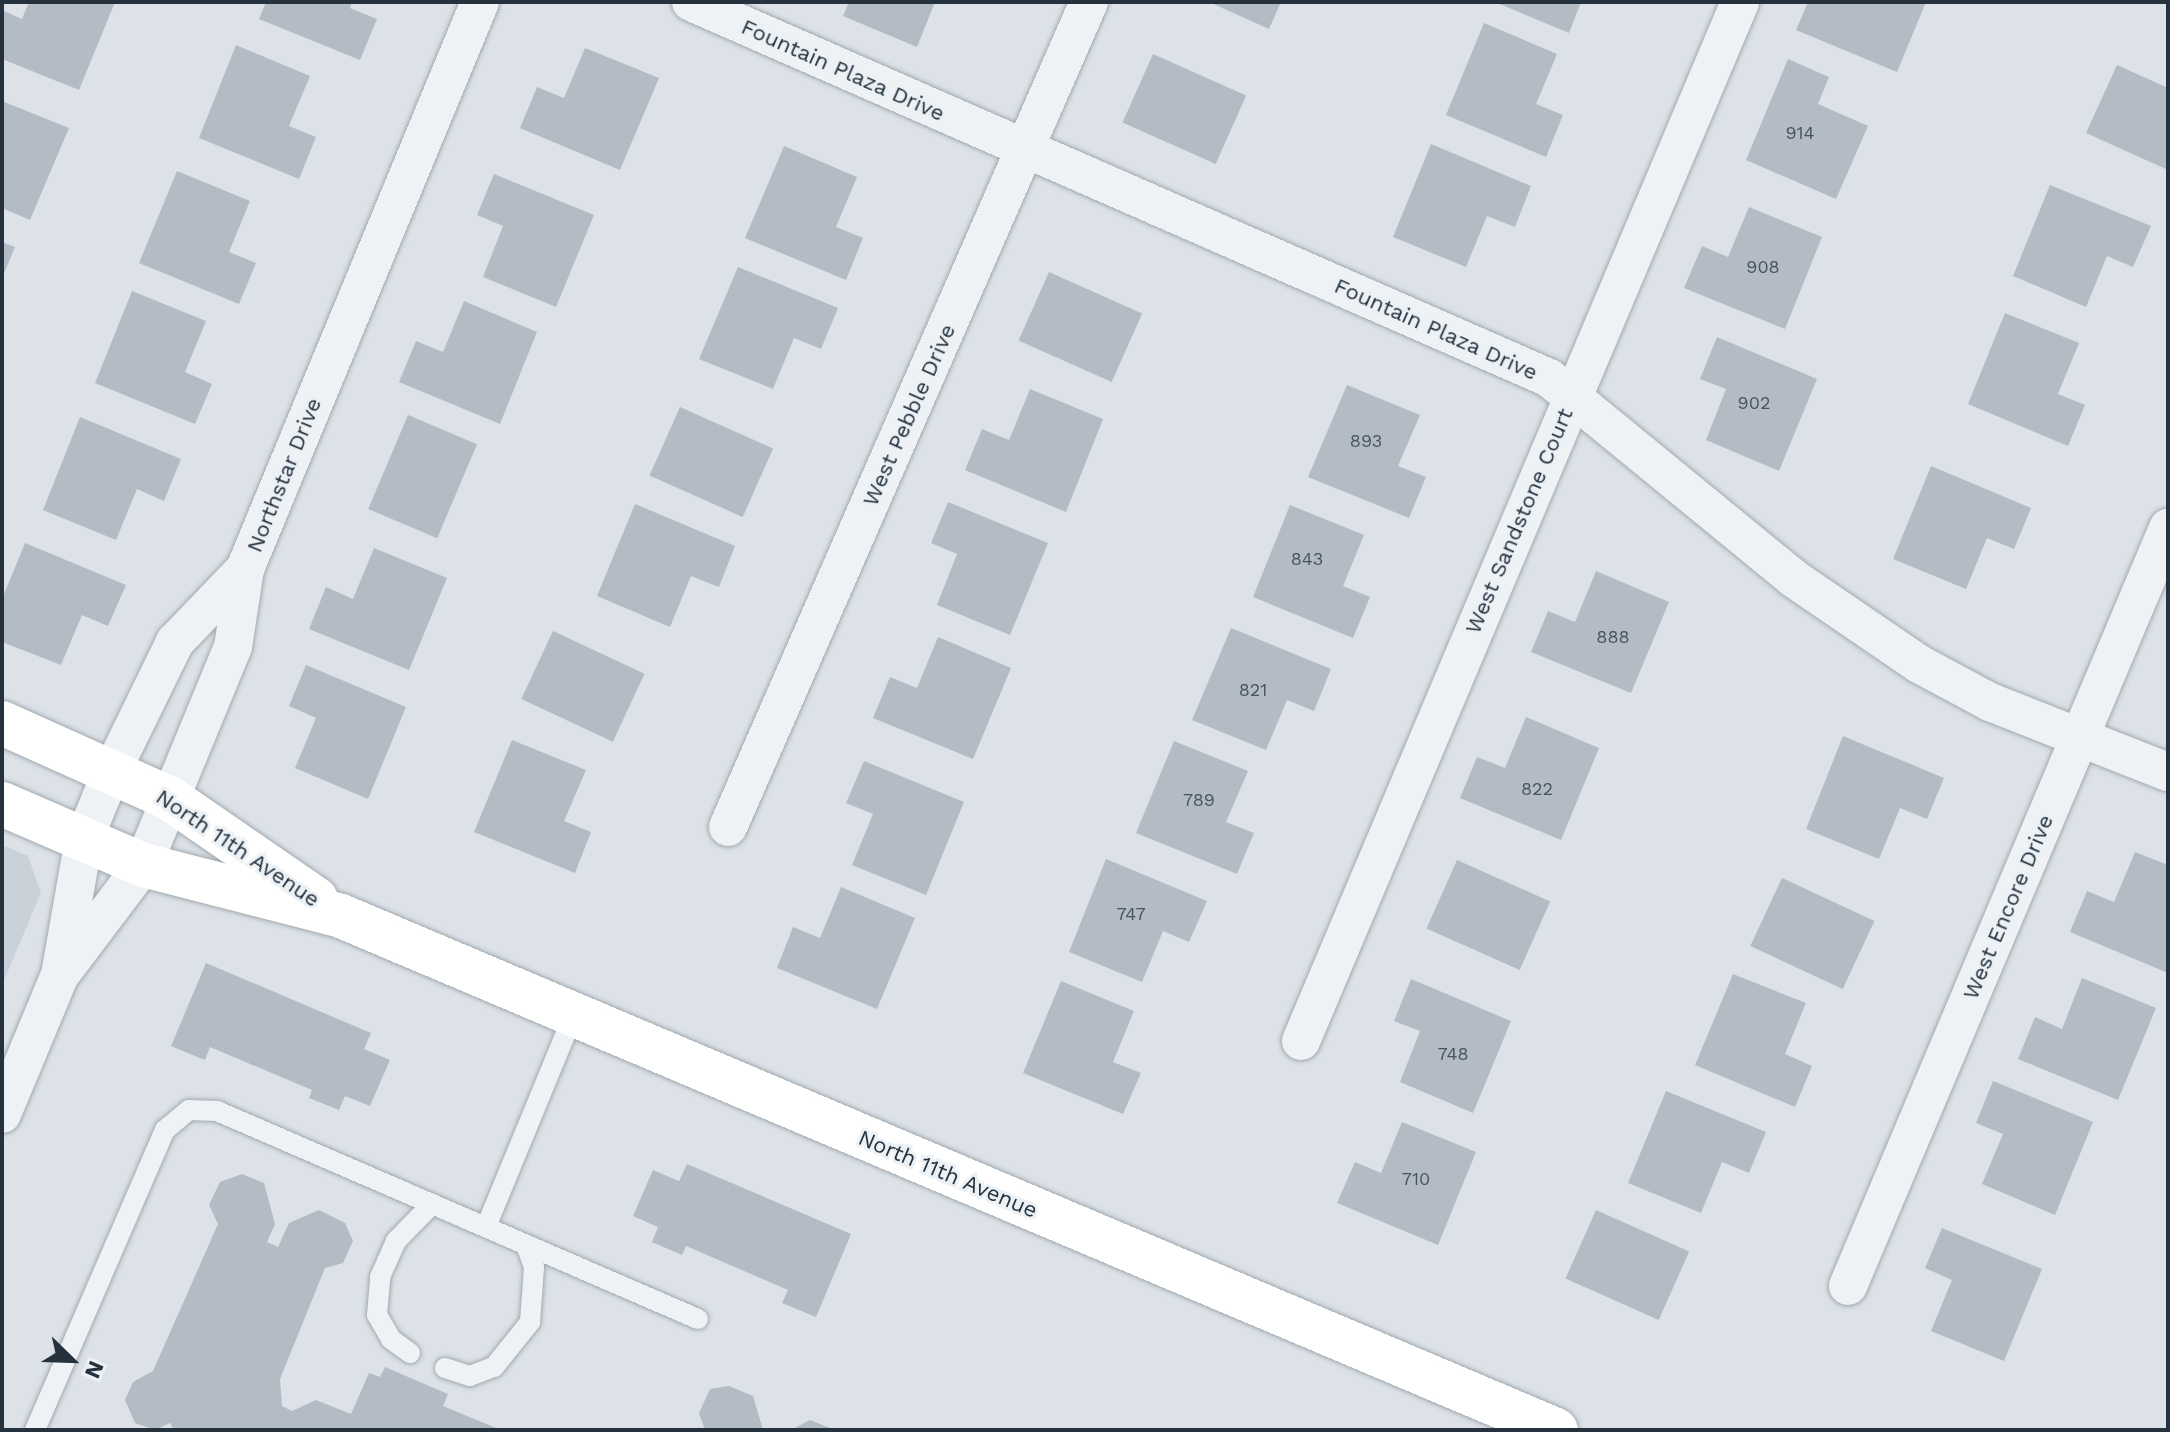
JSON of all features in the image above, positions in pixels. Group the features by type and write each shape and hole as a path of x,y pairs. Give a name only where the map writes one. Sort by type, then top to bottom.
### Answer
{"main road":[{"name":"North 11th Avenue","path":"2,723 169,798 341,916"},
{"name":"North 11th Avenue","path":"2,804 143,865 341,916 1556,1430"}],"street":[{"name":"Northstar Drive","path":"60,975 143,865 233,647 245,569 480,2"},
{"name":"Fountain Plaza Drive","path":"691,2 1549,378 1793,578 1919,664 2079,738 2168,772"},
{"name":"West Pebble Drive","path":"728,827 1089,2"},
{"name":"West Sandstone Court","path":"1301,1041 1740,2"},
{"name":"West Encore Drive","path":"1848,1286 2168,528"},
{"name":"Northstar Drive","path":"2,1114 60,975 84,839 112,771 175,642 245,569"}],"lane":[{"path":"486,1227 573,1016"},
{"path":"35,1430 165,1130 189,1110 217,1111 698,1319"},
{"path":"410,1353 391,1339 377,1315 380,1277 396,1241 432,1204"},
{"path":"445,1368 470,1376 494,1367 530,1322 534,1267 526,1245"}],"shaded area":[{"path":"2,845 28,856 41,893 2,985"}],"building":[{"path":"29,2 115,2 79,90 2,59 2,10 22,19"},
{"path":"266,2 352,2 350,8 377,19 360,60 259,19"},
{"path":"849,2 935,2 917,47 843,16"},
{"path":"1209,2 1281,2 1269,29"},
{"path":"1495,2 1581,2 1569,33"},
{"path":"1808,2 1926,2 1897,72 1796,30"},
{"path":"1484,23 1557,54 1536,104 1563,115 1546,157 1446,115"},
{"path":"236,45 310,76 289,126 316,137 299,179 199,138"},
{"path":"585,48 659,78 620,170 520,128 537,87 564,98"},
{"path":"1153,54 1246,95 1216,164 1122,123"},
{"path":"1788,59 1829,77 1818,104 1868,126 1836,199 1746,160"},
{"path":"2117,65 2168,88 2168,170 2086,133"},
{"path":"2,101 69,128 30,220 2,208"},
{"path":"1431,144 1531,186 1515,227 1487,216 1466,267 1393,237"},
{"path":"784,146 857,177 836,227 863,238 846,280 745,238"},
{"path":"177,171 250,201 229,252 256,263 239,304 139,263"},
{"path":"494,174 594,215 556,307 483,277 503,226 477,215"},
{"path":"2050,185 2151,226 2133,267 2107,256 2086,307 2013,276"},
{"path":"1749,207 1822,237 1785,329 1684,288 1702,246 1728,257"},
{"path":"2,242 15,247 2,278"},
{"path":"738,267 838,308 821,349 794,338 773,389 699,359"},
{"path":"1049,272 1142,313 1112,382 1018,341"},
{"path":"132,291 206,321 185,372 212,384 195,424 95,383"},
{"path":"464,301 537,332 500,424 399,382 416,341 443,352"},
{"path":"2005,313 2079,343 2058,394 2085,405 2068,446 1968,404"},
{"path":"1717,337 1817,379 1779,471 1706,440 1726,389 1700,379"},
{"path":"1347,385 1420,415 1398,466 1426,477 1409,518 1308,477"},
{"path":"1030,389 1103,419 1066,512 965,470 982,429 1009,440"},
{"path":"680,407 773,448 743,517 649,476"},
{"path":"408,415 477,444 437,538 368,509"},
{"path":"80,417 181,459 164,501 137,489 116,540 43,510"},
{"path":"1931,466 2031,508 2014,549 1987,538 1966,589 1893,559"},
{"path":"948,502 1048,543 1010,635 937,605 957,554 931,543"},
{"path":"635,504 735,546 719,587 691,576 670,627 597,596"},
{"path":"1290,505 1364,535 1343,586 1370,597 1353,638 1253,597"},
{"path":"25,543 126,585 108,626 82,615 61,665 2,642 2,599"},
{"path":"374,548 447,578 409,670 309,629 326,587 353,599"},
{"path":"1596,571 1669,602 1631,693 1531,652 1548,611 1575,622"},
{"path":"1231,628 1331,669 1314,711 1287,700 1266,750 1192,720"},
{"path":"553,631 645,674 613,742 521,699"},
{"path":"938,637 1011,668 973,759 873,718 890,677 917,688"},
{"path":"306,665 406,707 368,799 295,768 316,718 289,706"},
{"path":"1526,717 1599,748 1561,840 1460,798 1477,757 1505,768"},
{"path":"1843,736 1944,778 1927,819 1900,808 1879,859 1806,829"},
{"path":"512,740 586,770 564,821 591,832 575,873 474,832"},
{"path":"1174,741 1248,771 1226,822 1254,833 1237,874 1136,833"},
{"path":"864,761 964,802 926,895 852,865 873,814 846,803"},
{"path":"2135,852 2168,865 2168,973 2070,932 2087,891 2114,902"},
{"path":"1106,859 1207,901 1189,942 1163,931 1142,982 1069,952"},
{"path":"1457,860 1550,901 1520,970 1426,929"},
{"path":"1782,878 1874,921 1843,989 1750,946"},
{"path":"841,887 915,918 877,1009 777,968 793,927 820,938"},
{"path":"206,963 371,1033 364,1049 390,1060 370,1106 345,1096 339,1110 309,1098 312,1090 210,1047 205,1060 171,1046"},
{"path":"1733,974 1806,1003 1785,1054 1812,1066 1795,1107 1695,1065"},
{"path":"2082,978 2156,1008 2118,1100 2018,1059 2035,1017 2062,1029"},
{"path":"1411,979 1511,1021 1473,1113 1400,1082 1420,1031 1394,1021"},
{"path":"1061,981 1134,1011 1113,1062 1141,1073 1123,1114 1023,1073"},
{"path":"1993,1081 2093,1122 2055,1215 1982,1184 2003,1134 1976,1123"},
{"path":"1666,1091 1766,1132 1749,1173 1722,1162 1701,1213 1628,1183"},
{"path":"1402,1122 1476,1152 1438,1245 1337,1203 1355,1162 1381,1173"},
{"path":"687,1164 851,1234 816,1317 782,1303 788,1290 686,1246 682,1255 652,1242 658,1227 633,1216 653,1170 679,1181"},
{"path":"242,1174 264,1183 275,1224 267,1242 278,1247 289,1223 319,1210 345,1223 353,1241 343,1263 325,1268 280,1379 282,1406 292,1411 316,1400 351,1414 369,1373 380,1377 385,1367 448,1394 443,1406 501,1430 174,1430 170,1423 155,1430 135,1423 125,1400 133,1382 153,1371 218,1224 209,1205 220,1182"},
{"path":"1596,1210 1689,1251 1659,1320 1565,1279"},
{"path":"1942,1228 2042,1269 2004,1361 1931,1331 1952,1280 1925,1268"},
{"path":"729,1386 753,1396 763,1430 705,1430 699,1413 710,1389"},
{"path":"810,1420 835,1430 791,1430"}]}
